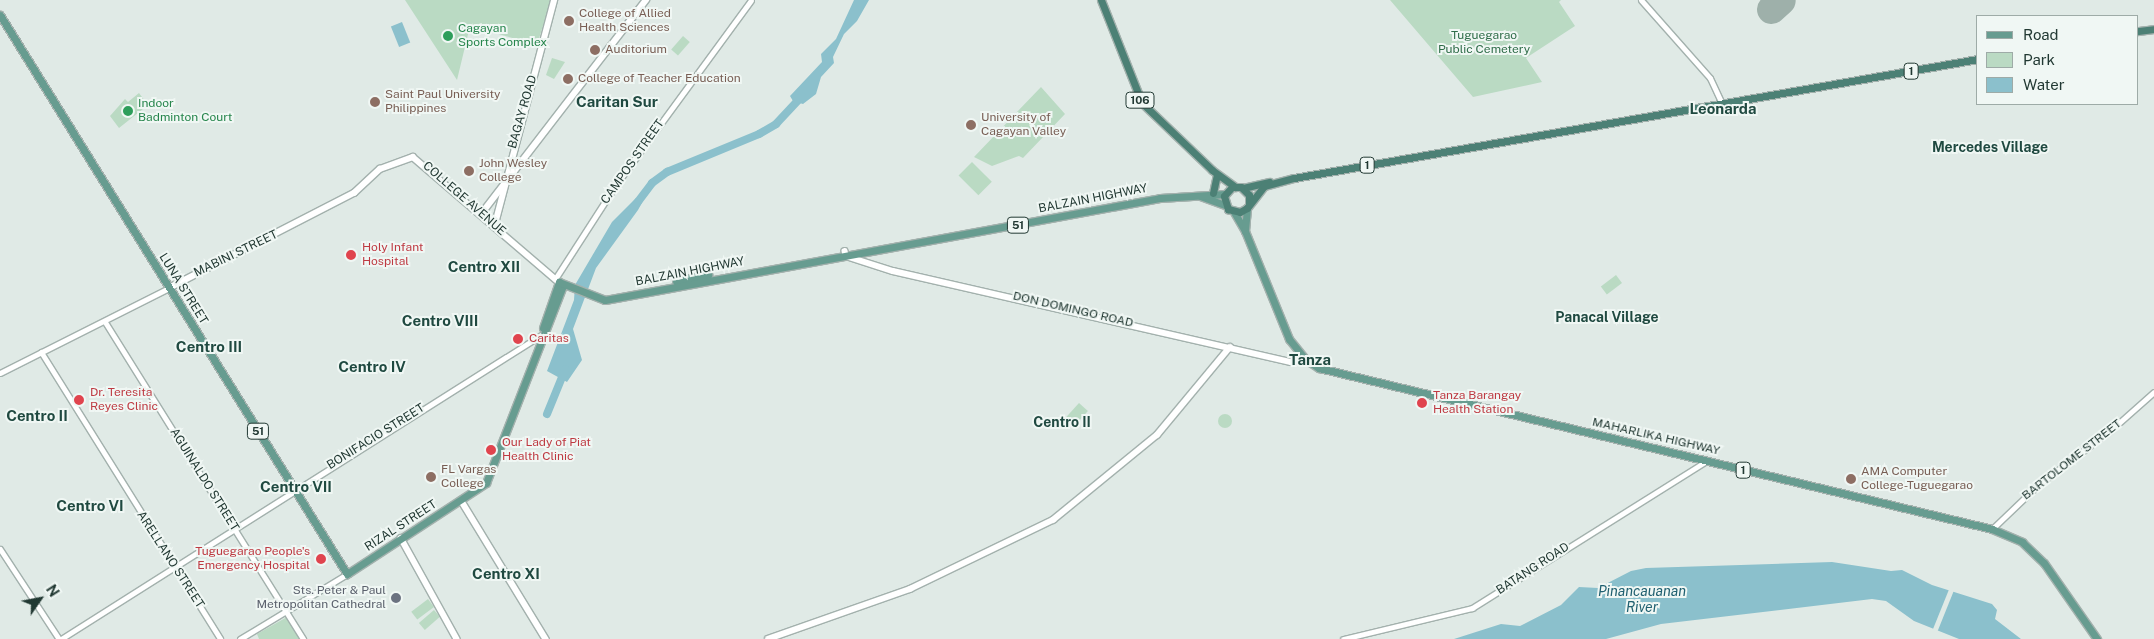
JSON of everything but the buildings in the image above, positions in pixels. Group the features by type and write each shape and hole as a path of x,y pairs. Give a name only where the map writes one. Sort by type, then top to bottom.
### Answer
{"highway":[{"name":"106","path":"1101,0 1142,103 1217,174 1235,186"},
{"path":"2139,31 2154,29"},
{"name":"1","path":"1235,186 1243,188 1976,59"},
{"name":"106","path":"1217,174 1226,193"},
{"path":"1213,192 1217,174"},
{"name":"1","path":"1225,205 1234,212 1248,206 1264,186 1279,181"},
{"path":"1225,205 1226,193 1235,186"},
{"name":"1","path":"1243,188 1249,195 1248,206"}],"main road":[{"name":"BAGAY ROAD","path":"494,224 554,0"},
{"path":"482,213 646,0"},
{"name":"LUNA STREET","path":"0,15 347,574"},
{"name":"COLLEGE AVENUE","path":"363,186 380,169 413,157 482,213 562,284"},
{"name":"MABINI STREET","path":"169,288 294,226 363,186"},
{"name":"51","path":"1197,195 1213,192 1226,193"},
{"name":"BALZAIN HIGHWAY","path":"562,284 604,300 846,254 1163,198 1197,195"},
{"name":"51","path":"1197,195 1225,205"},
{"name":"MAHARLIKA HIGHWAY","path":"1245,231 1248,206"},
{"name":"MAHARLIKA HIGHWAY","path":"1234,212 1245,231 1289,339 1305,359 1342,375 1992,529 2022,542 2044,563 2097,639"},
{"name":"DON DOMINGO ROAD","path":"846,254 894,271 1291,362 1305,359"},
{"name":"RIZAL STREET","path":"347,574 486,482 499,453 542,333 562,284"},
{"path":"768,639 910,589 1053,520 1157,435 1230,347"},
{"path":"461,500 546,639"},
{"path":"402,538 456,639"}],"street":[{"name":"CAMPOS STREET","path":"562,284 615,186 750,0"},
{"path":"1641,0 1710,78 1722,104"},
{"name":"MABINI STREET","path":"0,373 105,322 169,288"},
{"name":"AGUINALDO STREET","path":"105,322 303,639"},
{"name":"BONIFACIO STREET","path":"60,639 542,333"},
{"name":"ARELLANO STREET","path":"41,352 220,639"},
{"name":"BARTOLOME STREET","path":"1992,529 2038,485 2111,430 2154,392"},
{"name":"BATANG ROAD","path":"1343,639 1472,608 1706,461"},
{"path":"0,549 60,639"},
{"name":"RIZAL STREET","path":"240,639 347,574"}],"green space":[{"name":"Cagayan Sports Complex","path":"405,0 551,0 537,45 470,26 457,80"},
{"name":"Tuguegarao Public Cemetery","path":"1390,0 1561,0 1559,2 1575,26 1526,58 1542,82 1473,97"},
{"path":"683,36 690,42 678,55 671,50"},
{"path":"552,58 565,62 554,79 546,75"},
{"path":"1041,87 1065,114 1023,158 1019,156 992,166 974,157"},
{"name":"Indoor Badminton Court","path":"139,93 148,105 119,128 110,116 125,99 128,102"},
{"path":"972,162 992,182 978,195 959,175"},
{"path":"1616,275 1622,283 1607,294 1601,286"},
{"path":"1079,403 1088,411 1074,427 1065,419"},
{"path":"1222,414 1228,414 1232,421 1228,428 1222,428 1218,424 1218,418"},
{"path":"428,599 434,607 417,620 411,612"},
{"path":"434,610 440,617 425,630 419,623"},
{"path":"287,617 301,639 259,639 257,634"}],"water":[{"path":"854,0 869,0 857,21 844,34 833,57 834,63 821,77 816,94 803,104 793,101 790,96 822,62 821,54 836,39"},
{"path":"402,22 410,42 399,47 391,26"},
{"path":"636,198 643,201 596,268 573,329 582,360 567,382 547,371 574,300 575,285 612,222"},
{"name":"Pinancauanan River","path":"1832,562 1891,571 1902,570 1932,585 1992,604 1997,610 1995,619 2021,639 1959,639 1914,621 1886,601 1872,599 1661,624 1606,639 1454,639 1501,624 1520,626 1561,605 1579,587 1598,588 1631,571 1646,568"}],"pier":[{"path":"1950,587 1955,589 1937,633 1932,632"}],"waterway":[{"path":"634,207 652,183 667,172 759,134 776,124 802,96"},
{"path":"547,414 565,370"}],"runway":[{"path":"1771,9 1781,0"}],"place":[{"name":"College of Allied Health Sciences","path":"569,21"},
{"name":"Cagayan Sports Complex","path":"448,36"},
{"name":"Auditorium","path":"595,50"},
{"name":"College of Teacher Education","path":"568,79"},
{"name":"Saint Paul University Philippines","path":"375,102"},
{"name":"Indoor Badminton Court","path":"128,111"},
{"name":"University of Cagayan Valley","path":"971,125"},
{"name":"John Wesley College","path":"469,171"},
{"name":"Holy Infant Hospital","path":"351,255"},
{"name":"Caritas","path":"518,339"},
{"name":"Dr. Teresita Reyes Clinic","path":"79,400"},
{"name":"Tanza Barangay Health Station","path":"1422,403"},
{"name":"Our Lady of Piat Health Clinic","path":"491,450"},
{"name":"FL Vargas College","path":"431,477"},
{"name":"AMA Computer College-Tuguegarao","path":"1851,479"},
{"name":"Tuguegarao People's Emergency Hospital","path":"321,559"},
{"name":"Sts. Peter & Paul Metropolitan Cathedral","path":"396,598"}],"district":[{"name":"Caritan Sur","path":"617,102"},
{"name":"Leonarda","path":"1723,109"},
{"name":"Mercedes Village","path":"1990,147"},
{"name":"Centro XII","path":"484,267"},
{"name":"Panacal Village","path":"1607,317"},
{"name":"Centro VIII","path":"440,321"},
{"name":"Centro III","path":"209,347"},
{"name":"Tanza","path":"1310,360"},
{"name":"Centro IV","path":"372,367"},
{"name":"Centro II","path":"37,416"},
{"name":"Centro II","path":"1062,422"},
{"name":"Centro VII","path":"296,487"},
{"name":"Centro VI","path":"90,506"},
{"name":"Centro XI","path":"506,574"}]}
